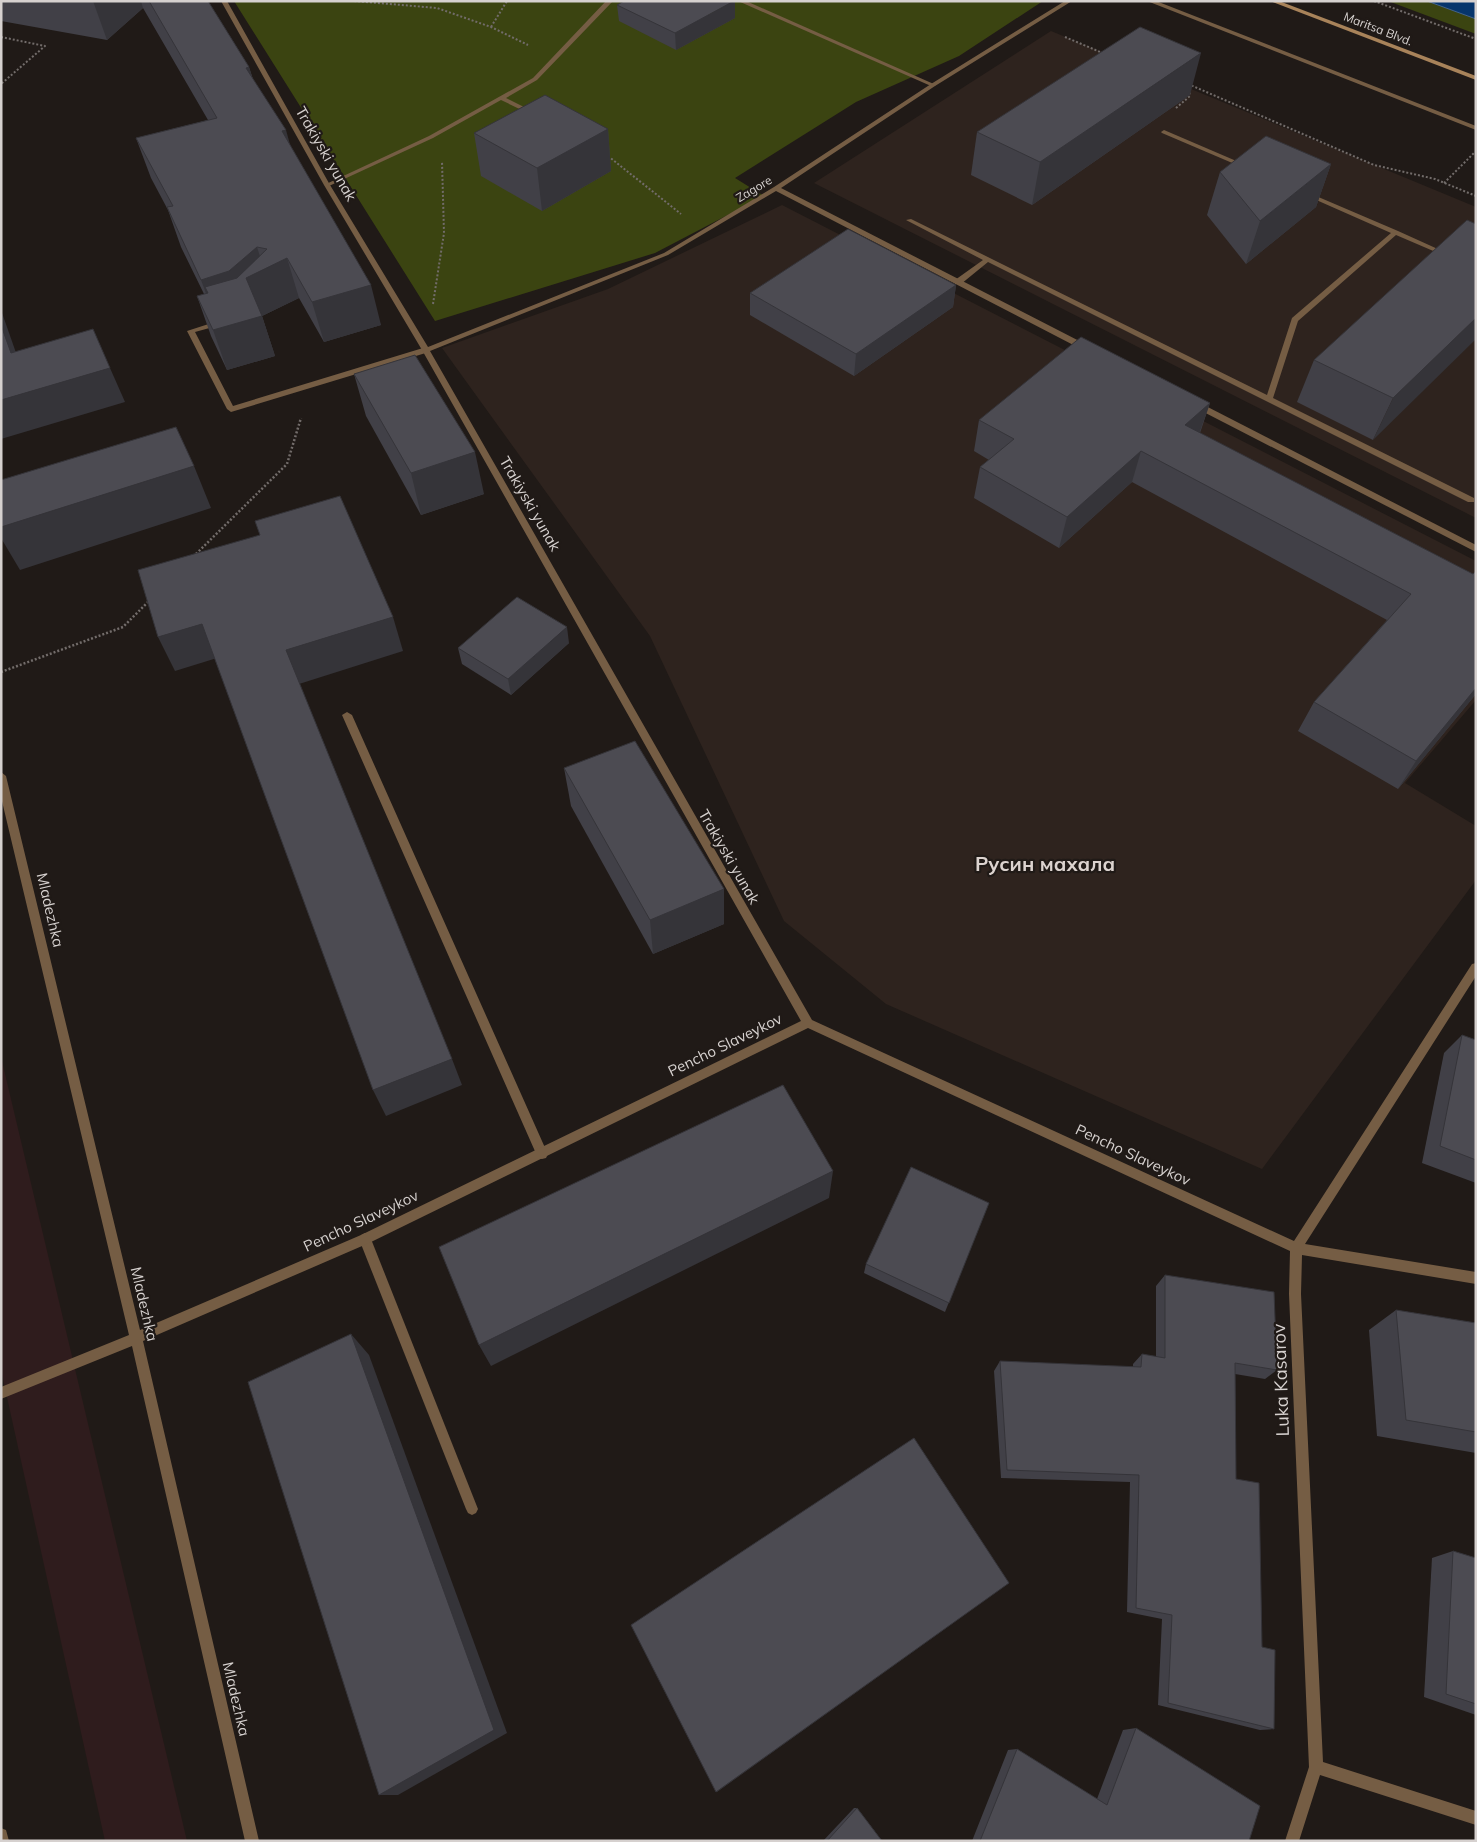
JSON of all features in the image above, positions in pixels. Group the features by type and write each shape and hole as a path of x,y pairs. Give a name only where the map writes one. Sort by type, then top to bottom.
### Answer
{"street":[{"name":"Trakiyski yunak","path":"224,1 328,185 426,350 808,1023"},
{"path":"328,185 431,136 535,79 610,1"},
{"path":"741,1 896,71 933,85"},
{"name":"Zagore","path":"228,320 191,331 231,409 426,350 666,254 776,188 933,85 1069,1"},
{"path":"1150,1 1476,128"},
{"name":"Maritsa Blvd.","path":"1273,1 1476,78"},
{"path":"502,98 538,115"},
{"path":"1164,132 1253,170"},
{"path":"776,188 1092,351"},
{"path":"1298,190 1458,259"},
{"path":"909,220 1471,500"},
{"path":"1269,400 1295,320 1396,232"},
{"path":"958,282 988,259"},
{"path":"1189,401 1476,549"},
{"path":"347,715 542,1154"},
{"name":"Mladezhka","path":"1,776 136,1338 252,1841"},
{"path":"1296,1248 1476,968"},
{"name":"Pencho Slaveykov","path":"1,1393 136,1338 365,1239 808,1023 1296,1248 1476,1278"},
{"path":"365,1239 472,1509"},
{"name":"Luka Kasarov","path":"1292,1841 1316,1768 1296,1304 1296,1248"},
{"path":"1316,1768 1476,1818"},
{"path":"1,1834 2,1841"}],"path":[{"path":"354,1 437,8 491,27 555,59"},
{"path":"491,27 507,1"},
{"path":"1374,1 1476,39"},
{"path":"1034,23 1108,54"},
{"path":"1,37 45,46 1,84"},
{"path":"1181,81 1374,165 1444,183 1476,196"},
{"path":"1164,132 1154,126 1190,96 1189,91 1183,88"},
{"path":"426,350 444,233 442,158 431,136"},
{"path":"603,152 703,232"},
{"path":"1444,183 1476,152"},
{"path":"192,559 287,464 311,385"},
{"path":"1,672 123,626 151,599"}],"shaded area":[{"path":"1051,31 1476,207 1476,518 814,183"},
{"path":"782,205 1476,561 1476,700 1405,783 1476,826 1476,880 1262,1169 886,1004 784,921 650,636 442,348 608,289"},
{"path":"1,1057 187,1841 105,1841 1,1370"}],"green space":[{"path":"234,1 1043,1 959,56 856,102 735,178 764,196 655,253 435,321"},
{"path":"1388,1 1427,1 1476,19 1476,34"}],"water":[{"path":"1427,1 1476,1 1476,19"}],"building":[{"path":"149,1 208,1 249,67 246,68 286,130 282,131 371,285 312,302 287,258 246,278 262,316 213,330 197,296 208,293 205,287 237,278 267,249 257,247 229,271 201,280 167,207 173,206 136,138 217,118"},
{"path":"624,1 734,1 675,33 617,5"},
{"path":"1140,27 1201,53 1040,162 977,132"},
{"path":"545,95 608,129 537,168 474,133"},
{"path":"1266,136 1331,164 1260,221 1220,172"},
{"path":"1467,220 1476,224 1476,318 1393,398 1314,360"},
{"path":"848,229 956,285 856,354 750,293"},
{"path":"1,325 11,353 93,329 110,368 1,400"},
{"path":"1081,337 1210,403 1185,425 1473,574 1476,571 1476,688 1416,761 1314,702 1411,594 1141,451 1067,517 980,467 1014,439 979,420"},
{"path":"415,355 475,452 411,473 354,374"},
{"path":"176,427 194,466 1,527 1,480"},
{"path":"340,496 393,617 286,650 452,1059 373,1090 202,624 158,637 138,570 260,535 255,521"},
{"path":"517,597 567,627 508,679 458,648"},
{"path":"635,741 724,889 650,920 564,768"},
{"path":"1462,1035 1476,1040 1476,1160 1440,1146"},
{"path":"783,1085 833,1171 479,1345 439,1247"},
{"path":"911,1167 989,1203 949,1303 866,1264"},
{"path":"1165,1275 1274,1292 1277,1370 1235,1363 1236,1479 1259,1483 1262,1647 1275,1650 1274,1729 1168,1703 1172,1615 1136,1608 1139,1475 1007,1470 1000,1361 1141,1367 1142,1354 1165,1358"},
{"path":"1396,1310 1476,1323 1476,1432 1406,1420"},
{"path":"351,1334 494,1730 379,1795 248,1382"},
{"path":"914,1438 1009,1583 716,1792 631,1625"},
{"path":"1453,1551 1476,1558 1476,1704 1446,1694"},
{"path":"1136,1728 1260,1806 1249,1841 980,1841 1017,1749 1107,1805"},
{"path":"857,1808 882,1841 827,1841"}],"district":[{"name":"Русин махала","path":"1045,864"}]}
